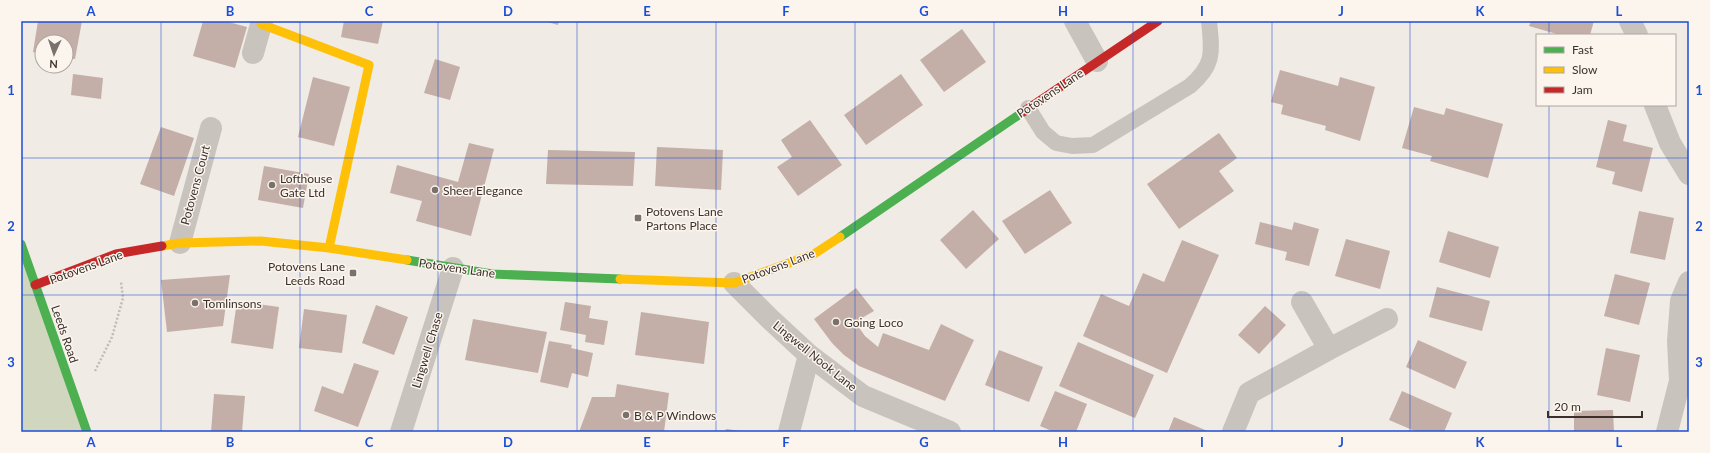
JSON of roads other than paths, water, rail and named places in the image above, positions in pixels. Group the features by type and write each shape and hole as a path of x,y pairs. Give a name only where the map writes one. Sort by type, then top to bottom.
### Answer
{"street":[{"path":"1075,21 1097,61"},
{"name":"Potovens Lane","path":"35,285 116,254 180,243 261,241 329,248 492,274 734,283 814,254 1158,21"},
{"path":"1630,21 1636,34"},
{"path":"253,53 262,22 369,66 329,248"},
{"path":"1655,106 1670,143 1689,174"},
{"name":"Potovens Court","path":"180,243 211,128"},
{"name":"Leeds Road","path":"21,244 87,432"},
{"name":"Lingwell Chase","path":"401,432 453,268"},
{"path":"1667,432 1680,381 1678,341 1681,301 1689,282"},
{"name":"Lingwell Nook Lane","path":"734,283 809,355 863,396 950,432"},
{"path":"1302,302 1329,349"},
{"path":"1233,432 1249,393 1387,319"},
{"path":"789,432 809,355"}],"lane":[{"path":"1028,108 1043,132 1056,143 1072,146 1093,145 1190,86 1203,76 1212,53 1209,21"}],"place":[{"name":"Lofthouse Gate Ltd","path":"272,185"},
{"name":"Sheer Elegance","path":"435,190"},
{"name":"Potovens Lane Partons Place","path":"638,218"},
{"name":"Potovens Lane Leeds Road","path":"353,273"},
{"name":"Tomlinsons","path":"195,303"},
{"name":"Going Loco","path":"836,322"},
{"name":"B & P Windows","path":"626,415"}]}
